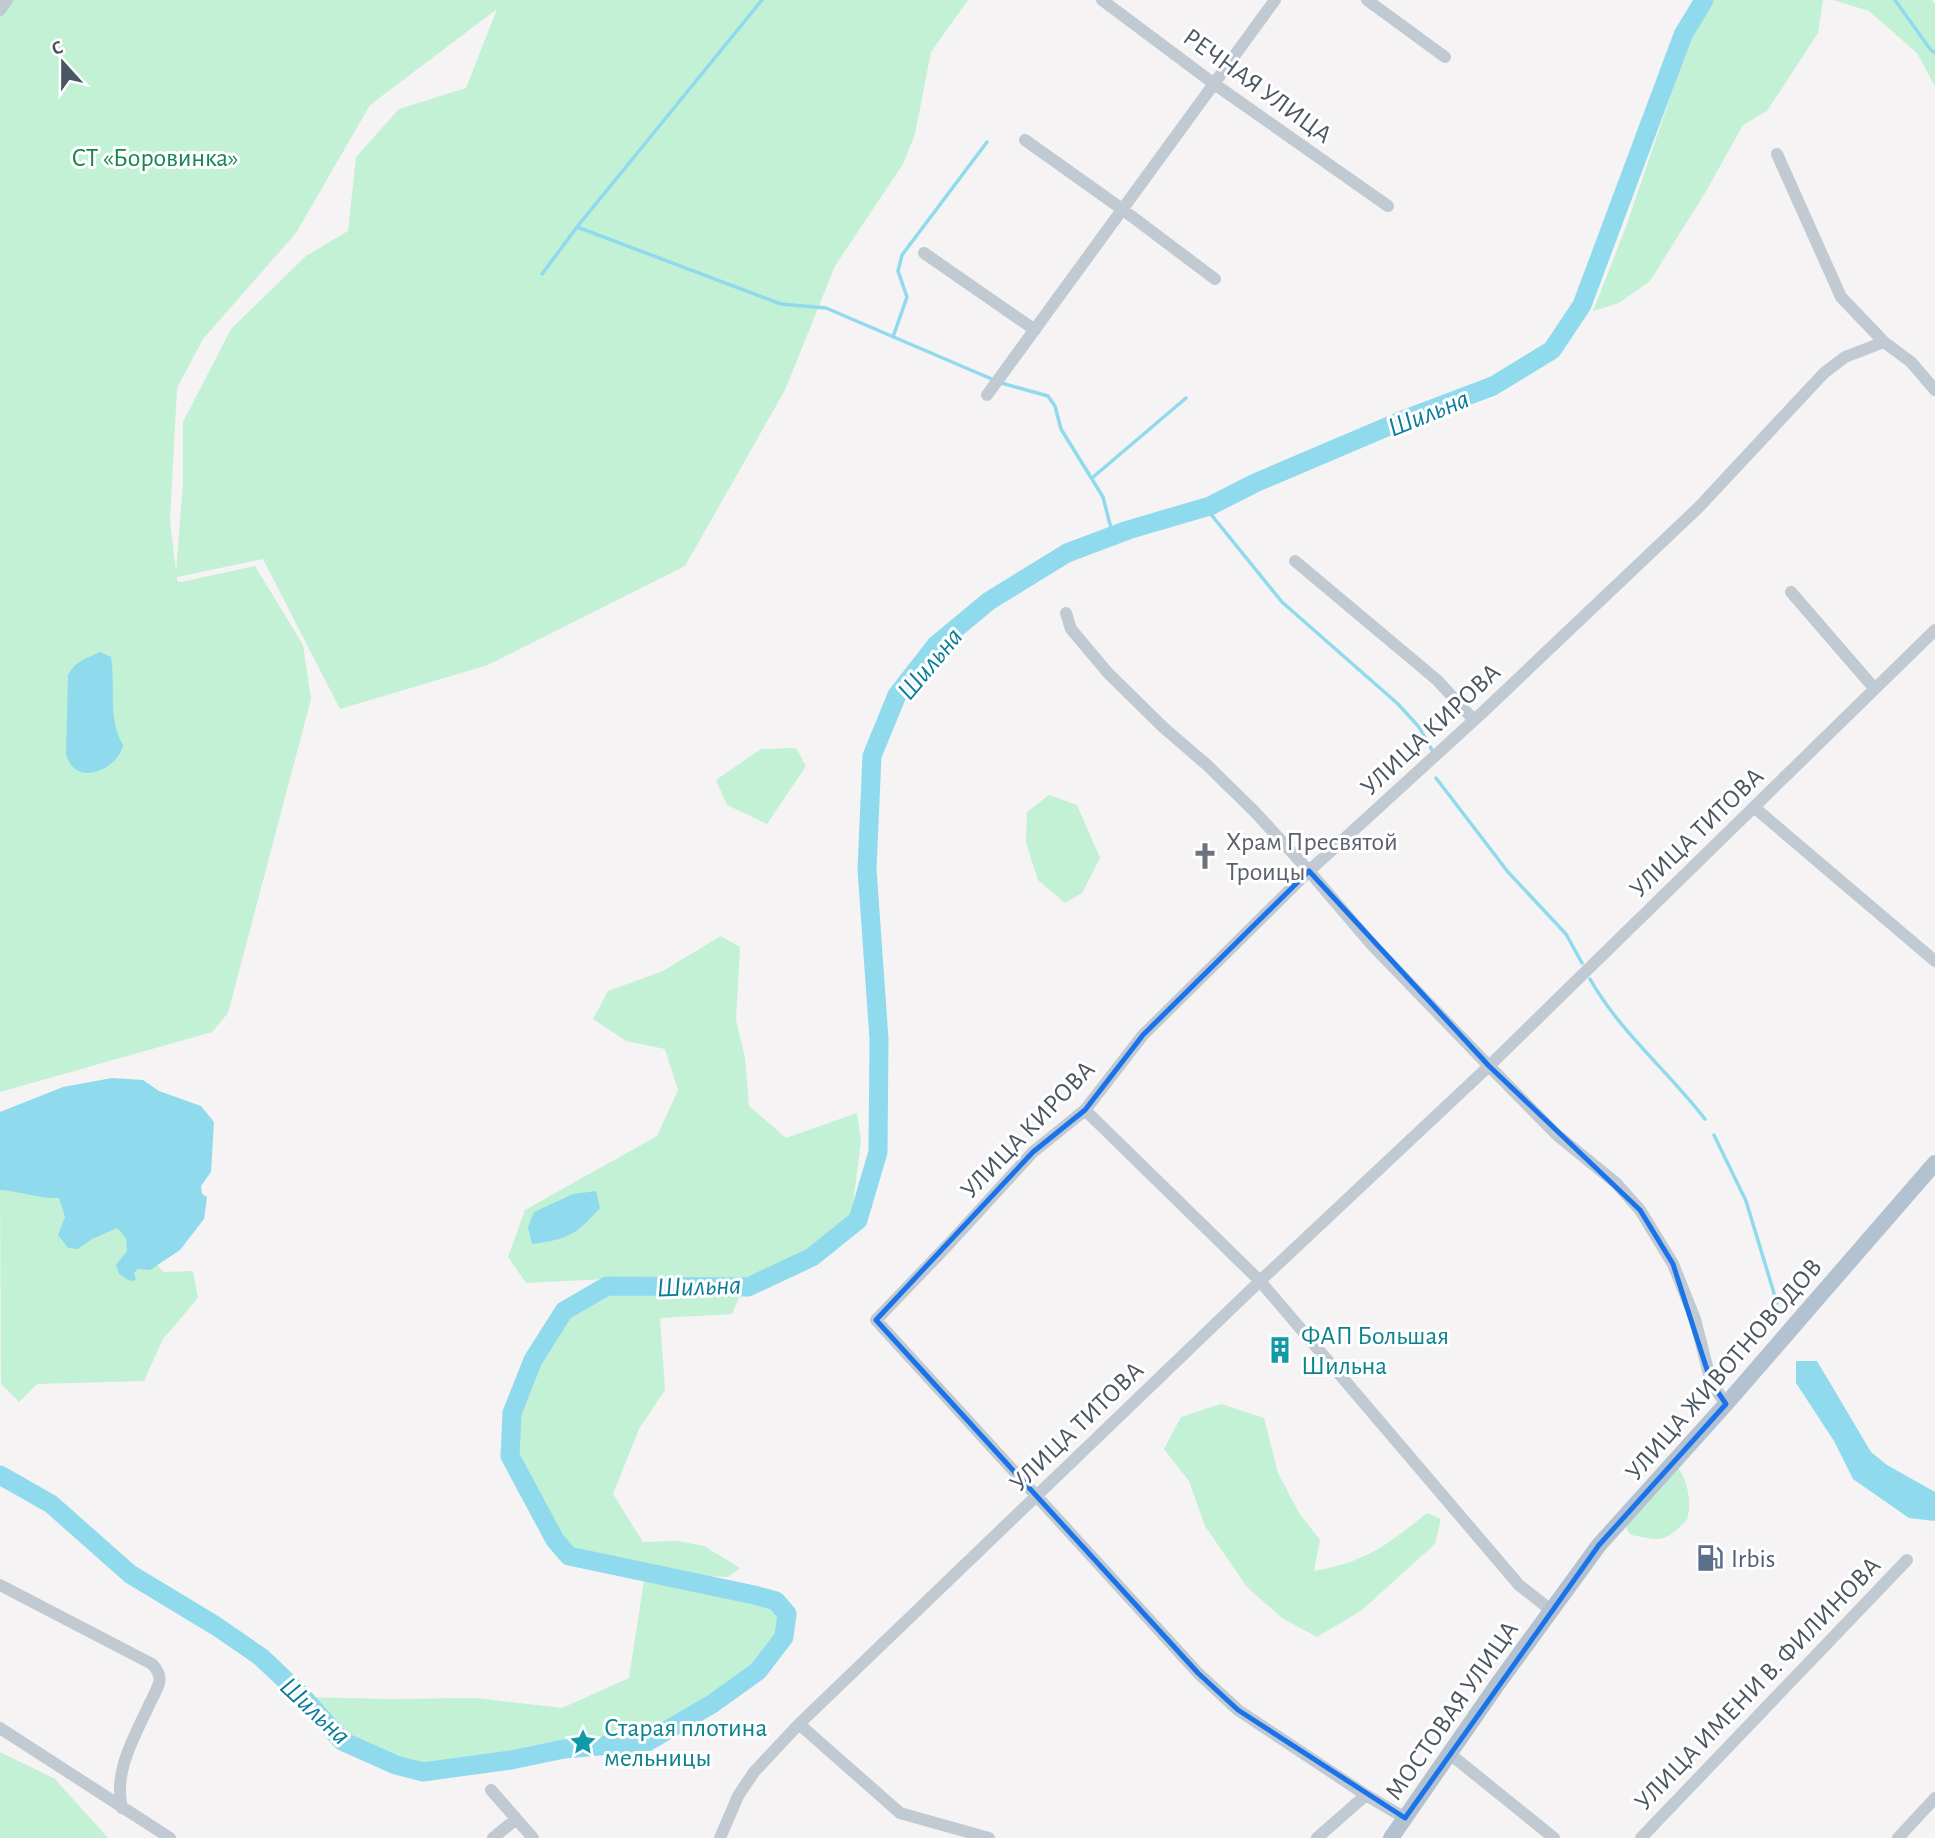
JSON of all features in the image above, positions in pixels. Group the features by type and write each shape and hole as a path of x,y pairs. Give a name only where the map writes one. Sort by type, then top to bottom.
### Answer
{"main road":[{"name":"УЛИЦА ЖИВОТНОВОДОВ","path":"1552,1611 1599,1545 1726,1404 1935,1163"},
{"name":"МОСТОВАЯ УЛИЦА","path":"1391,1838 1552,1611"}],"street":[{"path":"0,10 7,0"},
{"name":"РЕЧНАЯ УЛИЦА","path":"1102,0 1213,83 1388,205"},
{"path":"987,395 1275,0"},
{"path":"1367,0 1445,57"},
{"path":"1025,140 1215,279"},
{"path":"1777,154 1841,297 1884,342 1911,362 1935,390"},
{"path":"924,253 1034,330"},
{"name":"УЛИЦА КИРОВА","path":"1037,1495 876,1320 1033,1152 1085,1110 1143,1035 1310,871 1698,508 1824,373 1845,357 1884,342"},
{"path":"1295,561 1437,680 1474,720"},
{"path":"1791,592 1874,688"},
{"path":"1066,613 1071,629 1108,673 1245,802 1310,871 1373,946 1489,1066 1557,1135 1616,1183 1640,1210 1673,1264 1695,1319 1712,1382 1726,1404"},
{"name":"УЛИЦА ТИТОВА","path":"720,1838 738,1796 754,1772 799,1724 1260,1281 1489,1066 1935,630"},
{"path":"1755,808 1935,961"},
{"path":"1085,1110 1260,1281 1519,1585 1552,1611"},
{"path":"1037,1495 1198,1673 1238,1710 1405,1818"},
{"name":"УЛИЦА ИМЕНИ В. ФИЛИНОВА","path":"1641,1838 1906,1560"},
{"path":"0,1585 157,1669 159,1683 128,1753 119,1785 122,1808"},
{"path":"799,1724 900,1813 989,1838"},
{"path":"0,1728 170,1838"},
{"path":"1450,1754 1540,1834 1554,1838"},
{"path":"491,1790 533,1838"},
{"name":"МОСТОВАЯ УЛИЦА","path":"1317,1838 1366,1795"},
{"path":"1898,1838 1935,1798"},
{"path":"493,1838 515,1820"}],"highlighted area":[{"path":"1309,871 1489,1066 1640,1210 1673,1264 1711,1382 1726,1404 1599,1545 1405,1818 1238,1710 1198,1673 876,1320 1033,1152 1085,1110 1143,1035"}],"green space":[{"name":"СТ «Боровинка»","path":"7,0 968,0 931,52 915,134 903,164 835,266 785,390 685,566 488,665 340,709 263,559 177,577 177,581 181,582 255,566 303,645 311,699 228,1013 212,1032 0,1092 0,10","holes":["497,9 466,88 399,109 356,157 348,231 306,256 231,329 183,422 183,483 176,572 170,520 177,388 203,339 296,233 370,105"]},
{"path":"1711,0 1823,0 1818,33 1767,111 1743,125 1705,193 1650,281 1619,303 1593,311 1627,224 1691,36"},
{"path":"1833,0 1932,0 1935,4 1935,86 1917,53 1869,11"},
{"path":"796,748 806,766 767,824 727,805 716,780 761,749"},
{"path":"1049,795 1077,805 1100,858 1082,893 1065,903 1038,880 1026,843 1027,812"},
{"path":"721,936 740,947 736,1020 745,1058 749,1106 786,1138 857,1113 861,1141 850,1227 802,1262 748,1276 732,1314 660,1318 665,1390 639,1429 613,1494 643,1542 678,1541 704,1546 740,1568 728,1577 652,1574 776,1601 787,1614 784,1637 758,1671 711,1704 647,1742 564,1749 511,1760 423,1772 396,1765 342,1741 303,1697 477,1698 562,1708 629,1678 645,1574 634,1580 555,1540 511,1475 508,1399 541,1330 575,1299 624,1278 526,1283 508,1257 525,1210 657,1136 678,1090 665,1049 626,1041 593,1019 608,991 663,971"},
{"path":"0,1179 46,1185 127,1227 163,1272 193,1271 198,1298 163,1339 144,1381 37,1384 19,1402 1,1384"},
{"path":"1221,1404 1264,1418 1278,1473 1299,1513 1320,1540 1314,1571 1348,1563 1375,1551 1427,1513 1441,1519 1435,1544 1362,1610 1317,1637 1282,1618 1247,1587 1205,1526 1189,1481 1164,1449 1181,1417"},
{"path":"1677,1466 1688,1492 1687,1520 1673,1533 1662,1538 1631,1535 1626,1523"},
{"path":"0,1752 55,1779 108,1838 0,1838"}],"water":[{"path":"100,652 111,657 113,713 123,745 111,764 89,773 73,767 66,755 68,675 78,663"},
{"path":"112,1078 143,1080 159,1091 201,1106 214,1122 211,1172 201,1186 202,1194 207,1197 204,1219 180,1250 150,1270 138,1269 134,1273 136,1280 130,1281 119,1274 116,1265 127,1251 126,1238 117,1228 92,1239 78,1249 68,1248 58,1235 65,1217 59,1198 0,1190 0,1112 63,1087"},
{"path":"596,1191 600,1208 578,1230 563,1238 532,1244 528,1227 534,1212 573,1194"},
{"path":"1796,1361 1817,1361 1871,1452 1887,1465 1935,1492 1935,1521 1909,1518 1853,1479 1834,1441 1796,1383"}],"waterway":[{"path":"542,274 577,227 762,0"},
{"name":"Шильна","path":"0,1475 51,1504 130,1574 216,1626 261,1657 303,1697 342,1741 396,1765 423,1772 511,1760 564,1749 647,1742 712,1704 758,1671 784,1637 787,1614 776,1601 569,1556 555,1540 510,1456 512,1413 533,1360 564,1311 607,1286 748,1287 812,1257 858,1220 878,1152 879,1039 867,869 872,756 897,695 936,645 989,601 1067,553 1128,530 1210,506 1255,483 1403,420 1493,386 1552,350 1582,305 1683,35 1704,0"},
{"path":"1895,0 1935,53"},
{"path":"893,337 907,297 898,271 902,255 987,142"},
{"path":"577,227 781,304 826,308 994,380"},
{"path":"1001,383 1048,396 1055,406 1061,429 1103,497 1113,536"},
{"path":"1092,478 1186,398"},
{"path":"1205,507 1282,602 1398,704 1419,727 1432,750"},
{"path":"1436,778 1508,872 1566,934 1582,963"},
{"path":"1590,979 1615,1016 1705,1119"},
{"path":"1714,1135 1746,1201 1777,1303"}],"place":[{"name":"Храм Пресвятой Троицы","path":"1205,856"},
{"name":"ФАП Большая Шильна","path":"1280,1350"},
{"name":"Irbis","path":"1710,1558"},
{"name":"Старая плотина мельницы","path":"583,1742"}]}
